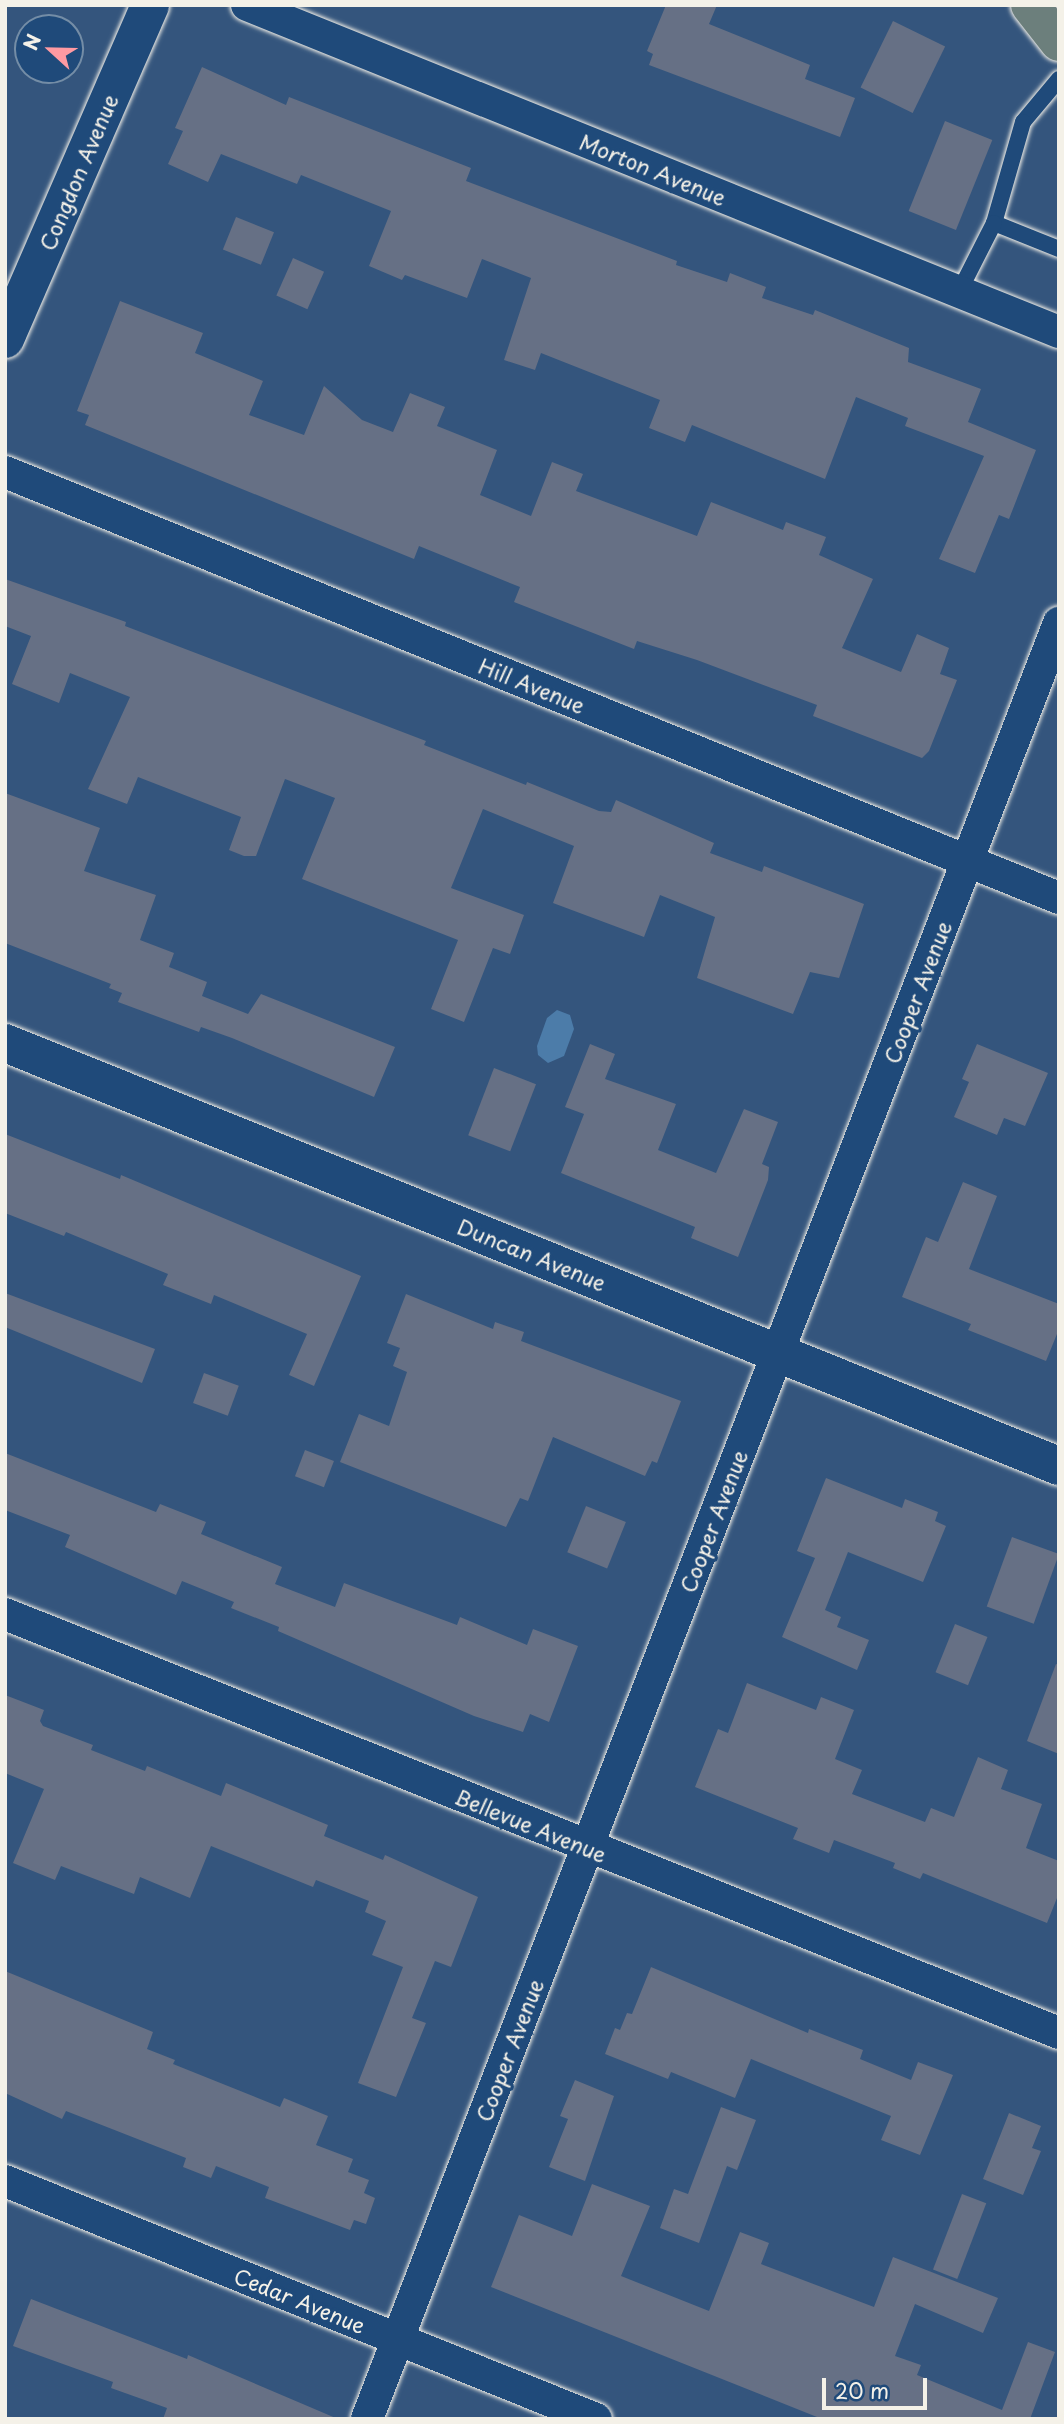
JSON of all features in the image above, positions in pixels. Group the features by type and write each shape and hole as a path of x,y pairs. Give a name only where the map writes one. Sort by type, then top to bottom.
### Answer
{"main road":[{"path":"1030,5 1059,42"}],"street":[{"name":"Congdon Avenue","path":"5,339 150,5"},
{"name":"Morton Avenue","path":"247,5 1059,332"},
{"name":"Hill Avenue","path":"5,472 1059,898"},
{"name":"Cooper Avenue","path":"368,2419 1059,623"},
{"name":"Duncan Avenue","path":"5,1043 1059,1466"},
{"name":"Bellevue Avenue","path":"5,1614 1059,2033"},
{"name":"Cedar Avenue","path":"5,2181 596,2419"}],"lane":[{"path":"959,292 994,223 1023,122 1059,79"},
{"path":"994,223 1059,248"}],"water":[{"path":"557,1010 570,1015 574,1029 564,1056 548,1063 538,1055 537,1046 547,1018"}],"building":[{"path":"666,5 717,5 709,24 810,65 805,79 855,98 840,137 649,65 653,54 647,51"},
{"path":"893,21 945,46 913,113 861,88"},
{"path":"202,67 286,105 289,97 471,168 466,181 677,261 676,265 727,282 730,273 766,287 762,298 813,315 815,310 909,348 908,362 981,389 968,422 1036,450 1009,519 999,515 975,573 939,559 984,456 905,426 908,418 856,397 825,479 692,425 685,442 649,428 660,400 541,353 535,370 504,360 531,278 482,259 467,298 405,275 402,280 369,266 391,211 301,175 297,184 221,154 208,182 168,164 183,131 175,128"},
{"path":"945,121 992,140 956,230 909,211"},
{"path":"236,217 274,232 261,265 223,249"},
{"path":"293,258 324,272 307,309 276,295"},
{"path":"120,301 203,333 195,353 263,381 249,415 304,435 324,386 362,420 393,432 410,393 445,407 437,426 497,450 480,495 531,516 552,462 583,474 576,491 697,536 711,502 783,530 786,522 826,537 819,555 873,579 842,648 901,672 917,634 949,648 940,674 957,680 929,751 922,758 813,716 817,705 697,660 637,641 634,649 514,602 520,587 419,546 414,559 85,425 89,415 77,411"},
{"path":"5,579 126,622 125,626 426,741 424,745 526,785 527,782 599,811 611,812 616,800 714,843 710,853 762,872 764,866 864,904 839,978 810,972 793,1014 697,978 715,917 660,895 644,937 553,903 574,846 483,809 451,888 524,915 510,954 493,948 464,1022 431,1009 458,940 302,879 335,798 285,779 256,856 244,856 229,850 241,817 138,777 127,804 88,789 130,697 70,673 59,703 12,684 31,636 5,626"},
{"path":"5,793 100,828 84,871 156,895 140,940 174,953 169,967 207,982 202,996 248,1014 261,994 395,1047 374,1097 232,1038 201,1027 199,1032 118,1002 122,993 109,988 111,984 5,943"},
{"path":"590,1044 615,1054 605,1079 676,1104 658,1150 716,1173 744,1109 778,1122 762,1164 769,1167 768,1180 738,1257 691,1238 695,1227 561,1173 584,1114 565,1107"},
{"path":"977,1044 1048,1073 1025,1126 1004,1118 997,1135 954,1117 969,1082 962,1079"},
{"path":"494,1068 536,1084 510,1151 468,1135"},
{"path":"5,1134 120,1179 121,1175 361,1276 314,1386 289,1375 307,1334 214,1295 211,1304 163,1285 168,1274 66,1232 64,1236 5,1213"},
{"path":"963,1182 997,1196 969,1269 1059,1304 1059,1329 1046,1361 968,1330 971,1324 902,1297 926,1237 938,1242"},
{"path":"5,1293 155,1349 142,1383 5,1327"},
{"path":"406,1294 493,1329 495,1322 524,1332 521,1341 681,1401 657,1463 652,1461 645,1476 553,1437 528,1501 520,1498 506,1527 340,1462 359,1414 389,1426 407,1372 393,1366 400,1348 387,1343"},
{"path":"204,1373 239,1386 228,1416 193,1403"},
{"path":"305,1450 334,1461 324,1487 295,1476"},
{"path":"5,1453 156,1512 160,1504 206,1522 201,1534 282,1567 275,1584 335,1607 344,1583 457,1625 460,1617 527,1645 533,1629 578,1646 549,1722 530,1714 523,1732 474,1716 278,1631 279,1627 231,1608 234,1602 182,1581 176,1595 65,1547 70,1535 5,1510"},
{"path":"826,1478 902,1508 905,1499 938,1512 935,1521 946,1526 923,1582 848,1552 825,1610 841,1617 837,1627 869,1640 857,1670 782,1637 815,1558 797,1551"},
{"path":"586,1506 626,1522 607,1568 567,1552"},
{"path":"1012,1537 1059,1554 1034,1624 987,1607"},
{"path":"955,1624 987,1637 968,1685 936,1672"},
{"path":"1056,1664 1059,1665 1059,1754 1027,1741"},
{"path":"747,1683 816,1710 821,1697 854,1710 835,1759 862,1770 852,1794 925,1822 931,1808 954,1817 978,1757 1008,1770 1001,1789 1042,1804 1026,1848 1059,1861 1059,1893 1047,1923 923,1873 920,1879 893,1868 895,1863 834,1840 829,1853 793,1839 798,1828 695,1787 718,1729 728,1733"},
{"path":"5,1695 44,1710 40,1721 43,1726 93,1745 91,1750 145,1771 147,1766 221,1796 226,1783 328,1825 324,1836 383,1860 385,1855 478,1897 451,1967 435,1961 412,2018 426,2023 396,2097 358,2083 403,1967 372,1955 386,1921 365,1912 369,1901 316,1880 313,1887 211,1846 190,1898 140,1877 134,1894 61,1866 55,1880 13,1863 44,1789 5,1773"},
{"path":"651,1967 808,2033 809,2029 863,2050 860,2059 911,2080 918,2062 953,2075 920,2155 881,2140 891,2116 751,2059 735,2098 671,2072 668,2079 605,2054 615,2028 620,2030 627,2013 632,2014"},
{"path":"5,1971 153,2032 147,2049 175,2060 173,2064 280,2107 284,2098 328,2116 316,2145 353,2159 348,2172 369,2180 364,2193 375,2198 366,2224 354,2220 350,2230 265,2198 269,2187 216,2166 211,2178 183,2167 186,2158 66,2111 62,2119 5,2093"},
{"path":"575,2080 614,2096 585,2181 549,2167 568,2119 560,2116"},
{"path":"721,2107 756,2120 737,2170 727,2166 699,2243 660,2228 674,2189 688,2194"},
{"path":"1009,2113 1041,2126 1032,2148 1041,2151 1023,2195 983,2179"},
{"path":"592,2184 650,2206 621,2276 709,2311 740,2232 769,2243 761,2264 874,2307 893,2257 998,2298 983,2333 915,2304 895,2356 921,2365 917,2375 1002,2410 1028,2342 1055,2352 1030,2419 822,2419 491,2287 519,2215 572,2236"},
{"path":"962,2194 986,2203 957,2279 933,2270"},
{"path":"31,2299 187,2359 188,2355 338,2419 163,2419 167,2408 111,2388 113,2382 13,2346"}]}
